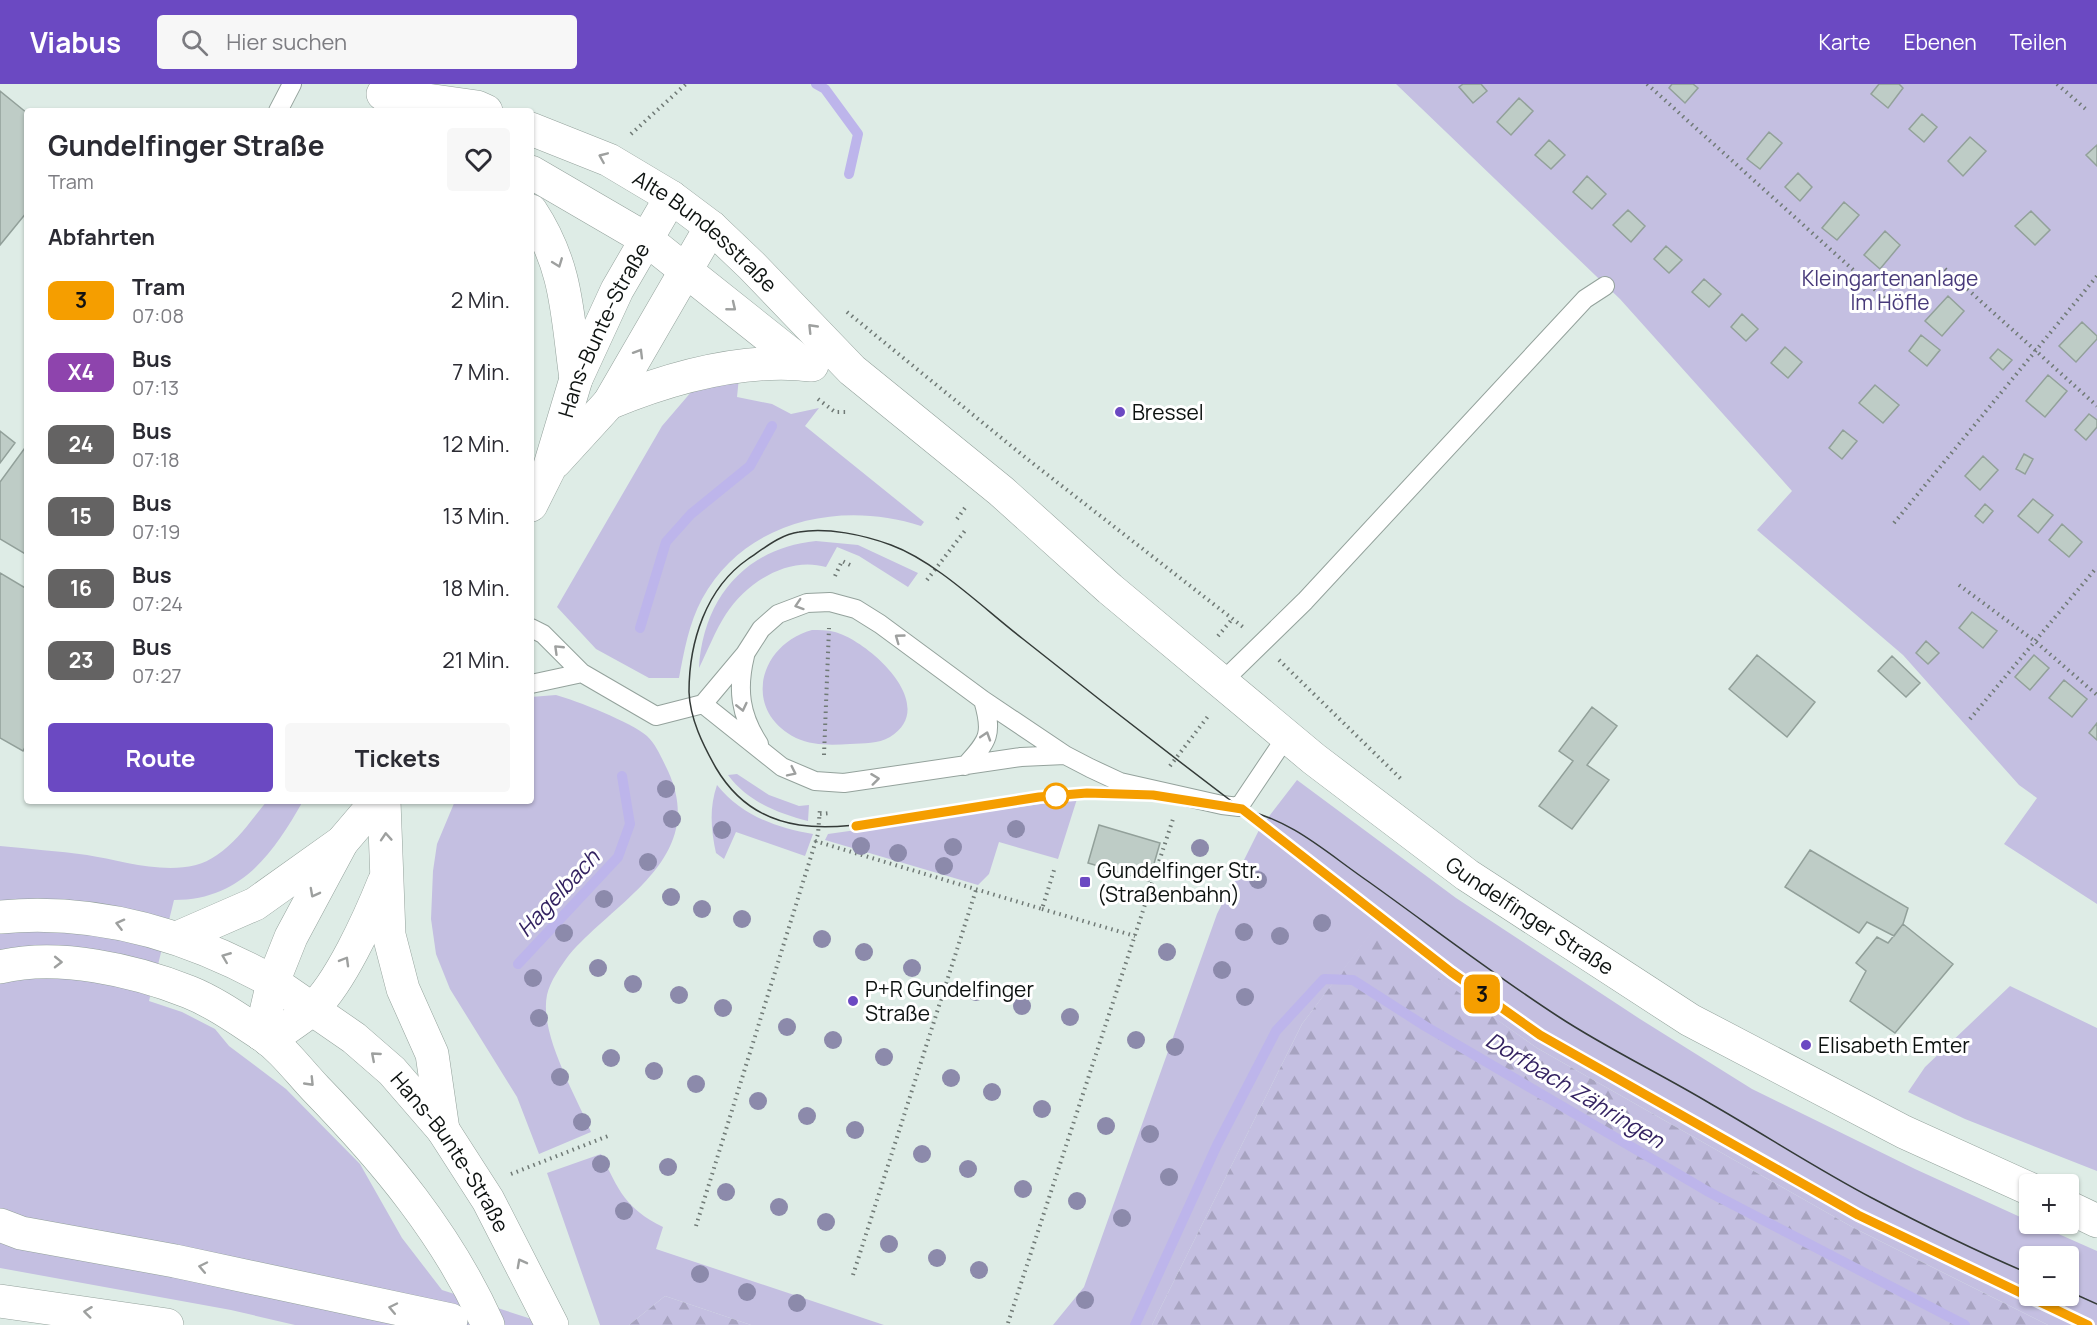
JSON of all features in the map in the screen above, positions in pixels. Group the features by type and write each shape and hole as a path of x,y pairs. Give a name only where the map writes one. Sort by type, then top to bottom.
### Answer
{"main road":[{"path":"371,89 410,108"},
{"path":"371,89 479,108"},
{"name":"Alte Bundesstraße","path":"534,130 609,159 671,197 711,227 753,266 852,370 1001,491"},
{"name":"Alte Bundesstraße","path":"534,174 646,239 687,269 803,364"},
{"name":"Hans-Bunte-Straße","path":"534,496 576,380 617,290 671,197"},
{"path":"534,216 548,237 561,273 576,380"},
{"name":"Hans-Bunte-Straße","path":"546,458 609,403 711,227"},
{"path":"609,403 654,384 702,372 774,364 803,364 852,370"},
{"name":"Gundelfinger Straße","path":"1001,491 1110,589 1286,737 1354,791 1467,874 1689,1020 1904,1132 2019,1185"},
{"path":"265,1037 273,982 291,937 342,842 374,804"},
{"path":"384,804 389,935 403,989 432,1054 443,1130"},
{"path":"177,938 255,904 342,842"},
{"path":"265,1037 312,1009 338,974 368,920 388,873"},
{"name":"Hans-Bunte-Straße","path":"0,917 27,915 99,918 177,938 237,962 273,982 354,1038 392,1071 443,1130 488,1200 552,1325"},
{"path":"0,967 17,963 62,961 106,968 190,992 265,1037 371,1145 432,1224 470,1284 488,1325"},
{"path":"2079,1213 2097,1221"},
{"path":"0,1225 21,1233 175,1261 451,1320"},
{"path":"0,1301 167,1325"}],"lane":[{"path":"1222,682 1263,644 1585,300 1605,286"},
{"path":"534,630 543,634 582,673 656,716 703,704 745,654 761,629 778,614 807,603 830,602 856,609 872,619 982,700 1065,755 1120,782 1238,807 1286,737"},
{"path":"745,654 740,681 744,714 766,754"},
{"path":"534,683 582,673"},
{"path":"965,766 988,737 989,720 982,700"},
{"path":"703,704 766,754 797,775 823,782 844,783 1022,757 1065,755"}],"path":[{"path":"609,159 633,132 686,84"},
{"path":"1647,84 1901,313"},
{"path":"2057,84 2088,111"},
{"path":"1945,269 2097,406"},
{"path":"1894,523 2097,276"},
{"path":"841,307 1022,454 1263,644 1406,784"},
{"path":"927,580 967,528"},
{"path":"1970,719 2097,567"},
{"path":"1959,585 2036,642 2097,695"},
{"path":"825,744 829,631"},
{"path":"1151,789 1210,714"},
{"path":"696,1226 815,841 820,807"},
{"path":"820,814 830,813"},
{"path":"1008,1323 1175,815"},
{"path":"815,841 1135,936"},
{"path":"1042,909 1055,867"},
{"path":"853,1275 976,890"},
{"path":"542,1162 608,1136"}],"green space":[{"name":"Kleingartenanlage Im Höfle","path":"1396,84 2097,84 2097,904 2004,844 2037,798 2019,785 1903,655 1757,530 1792,491 1620,299"},
{"path":"739,377 737,397 772,404 791,414 819,408 805,426 924,522 921,526 890,518 859,515 828,517 798,523 769,534 743,551 720,572 702,599 690,627 679,678 649,678 596,649 557,607 662,426 692,391"},
{"path":"816,541 858,545 918,573 908,587 859,556 837,547 826,567 797,565 770,574 757,582 735,602 718,627 699,668 702,643 709,620 719,599 732,581 749,566 768,554"},
{"path":"812,630 832,631 849,638 865,648 894,676 904,692 908,708 904,724 890,737 866,743 816,744 796,738 779,726 768,712 763,696 764,680 769,664 779,649 794,638"},
{"path":"556,695 617,719 647,736 668,771 677,802 676,829 667,853 632,896 569,955 548,990 546,1011 553,1046 591,1132 539,1154 517,1097 450,989 436,954 431,919 433,871 437,844 454,804 534,804 534,697"},
{"path":"737,774 769,795 799,806 809,805 808,821 774,810 753,799 728,775"},
{"path":"1297,780 1456,898 1640,1019 1752,1089 1915,1169 2019,1216 2019,1234 2059,1234 2097,1251 2097,1325 2048,1325 1854,1228 1537,1048 1372,932 1302,1024 1152,1325 1053,1325 1084,1287 1217,914 1260,828"},
{"path":"717,785 748,812 773,824 813,834 805,856 736,832 724,859 716,853 712,819"},
{"path":"1077,799 1058,859 999,842 989,874 978,885 825,840 828,834"},
{"path":"265,804 301,804 267,856 236,883 198,898 174,900 149,1001 182,1012 215,1029 229,1046 286,1089 360,1164 402,1238 442,1290 550,1325 295,1325 231,1310 0,1268 0,846 87,855 153,867 187,867 203,863 217,855 244,830"},
{"path":"1372,931 1537,1048 1854,1228 2048,1325 1152,1325 1302,1024"},
{"path":"2010,986 2097,1028 2097,1171 1965,1119 1908,1092 1925,1067"},
{"path":"601,1154 624,1197 640,1213 663,1227 656,1249 884,1325 751,1325 665,1296 629,1325 600,1325 547,1173"},
{"path":"665,1296 751,1325 629,1325"}],"building":[{"path":"1463,84 1481,84 1487,91 1473,103 1459,87"},
{"path":"1672,84 1693,84 1698,88 1685,103 1669,88"},
{"path":"1879,84 1899,84 1903,88 1888,108 1871,94"},
{"path":"0,91 24,111 24,216 0,245"},
{"path":"1519,98 1533,111 1511,135 1497,122"},
{"path":"1922,114 1937,127 1924,142 1909,129"},
{"path":"1769,132 1782,143 1760,169 1747,159"},
{"path":"1970,137 1986,151 1963,176 1948,161"},
{"path":"1549,140 1565,155 1551,169 1535,155"},
{"path":"2097,145 2097,166 2086,155"},
{"path":"1798,173 1812,187 1800,201 1785,187"},
{"path":"1587,176 1606,194 1592,209 1573,192"},
{"path":"1844,202 1859,215 1837,240 1822,228"},
{"path":"1628,210 1645,226 1631,242 1613,225"},
{"path":"2031,211 2050,230 2035,245 2015,226"},
{"path":"1885,231 1900,245 1880,269 1864,255"},
{"path":"1666,246 1682,260 1669,273 1654,259"},
{"path":"1704,279 1721,294 1709,307 1692,292"},
{"path":"1948,296 1964,311 1942,336 1925,321"},
{"path":"1742,314 1758,329 1746,341 1731,327"},
{"path":"2082,322 2097,336 2097,339 2076,362 2059,346"},
{"path":"1921,335 1940,350 1927,366 1909,351"},
{"path":"1785,347 1802,362 1788,378 1771,363"},
{"path":"1998,349 2012,360 2003,370 1990,358"},
{"path":"2048,375 2067,391 2045,417 2026,401"},
{"path":"1875,385 1899,405 1883,423 1859,403"},
{"path":"2089,414 2097,420 2097,427 2086,440 2075,430"},
{"path":"1843,430 1857,441 1842,459 1829,448"},
{"path":"0,431 15,443 0,463"},
{"path":"24,449 24,553 0,539 0,482"},
{"path":"2024,454 2033,459 2025,474 2016,469"},
{"path":"1983,456 1998,470 1980,490 1965,476"},
{"path":"2033,499 2053,515 2038,533 2018,516"},
{"path":"1985,504 1993,511 1983,523 1975,516"},
{"path":"2062,524 2082,542 2069,557 2049,540"},
{"path":"0,573 24,587 23,751 0,738"},
{"path":"1972,612 1997,631 1983,648 1959,628"},
{"path":"1926,641 1939,653 1928,664 1916,653"},
{"path":"1757,655 1815,702 1787,737 1729,689"},
{"path":"2034,655 2049,668 2030,690 2015,677"},
{"path":"1892,656 1920,683 1906,697 1878,671"},
{"path":"2064,680 2087,699 2072,717 2049,698"},
{"path":"1592,707 1617,726 1587,765 1609,780 1572,829 1539,806 1573,761 1559,751"},
{"path":"2097,723 2097,740 2089,733"},
{"path":"1099,825 1160,843 1149,881 1088,863"},
{"path":"1810,850 1908,908 1903,924 1894,936 1867,922 1859,933 1785,887"},
{"path":"1903,924 1953,964 1895,1033 1850,1001 1866,971 1856,963 1877,937 1888,943"}],"waterway":[{"name":"Hagelbach","path":"816,84 825,89 858,134 849,174"},
{"name":"Hagelbach","path":"640,628 666,542 691,514 750,466 772,426"},
{"name":"Hagelbach","path":"518,964 618,857 630,824 622,776"},
{"name":"Dorfbach Zähringen","path":"1135,1325 1217,1145 1276,1031 1324,979 1353,980 1425,1026 1707,1191 1965,1325"}],"tram line":[{"path":"810,531 845,533 880,541 908,553 943,574 1242,809 1190,799 1091,794 1042,797 859,825 805,826 780,821 756,810 735,793 716,768 702,741 692,712 689,692 692,654 703,618 721,585 733,571 766,547 792,533 810,531"},
{"name":"3","path":"856,826 1039,797 1087,793 1153,795 1242,809 1451,972 1540,1035 1858,1215 2088,1325"},
{"path":"1242,809 1276,821 1308,838 1511,985 1615,1051 1692,1093 1852,1187 1950,1238 2019,1269"},
{"path":"1242,809 1451,972 1540,1034 1858,1215 2019,1292"},
{"path":"2079,1296 2097,1304"},
{"path":"2048,1306 2088,1325"}],"place":[{"name":"Bressel","path":"1120,412"},
{"name":"Gundelfinger Str. (Straßenbahn)","path":"1085,882"},
{"name":"P+R Gundelfinger Straße","path":"853,1001"},
{"name":"Elisabeth Emter","path":"1806,1045"}]}
